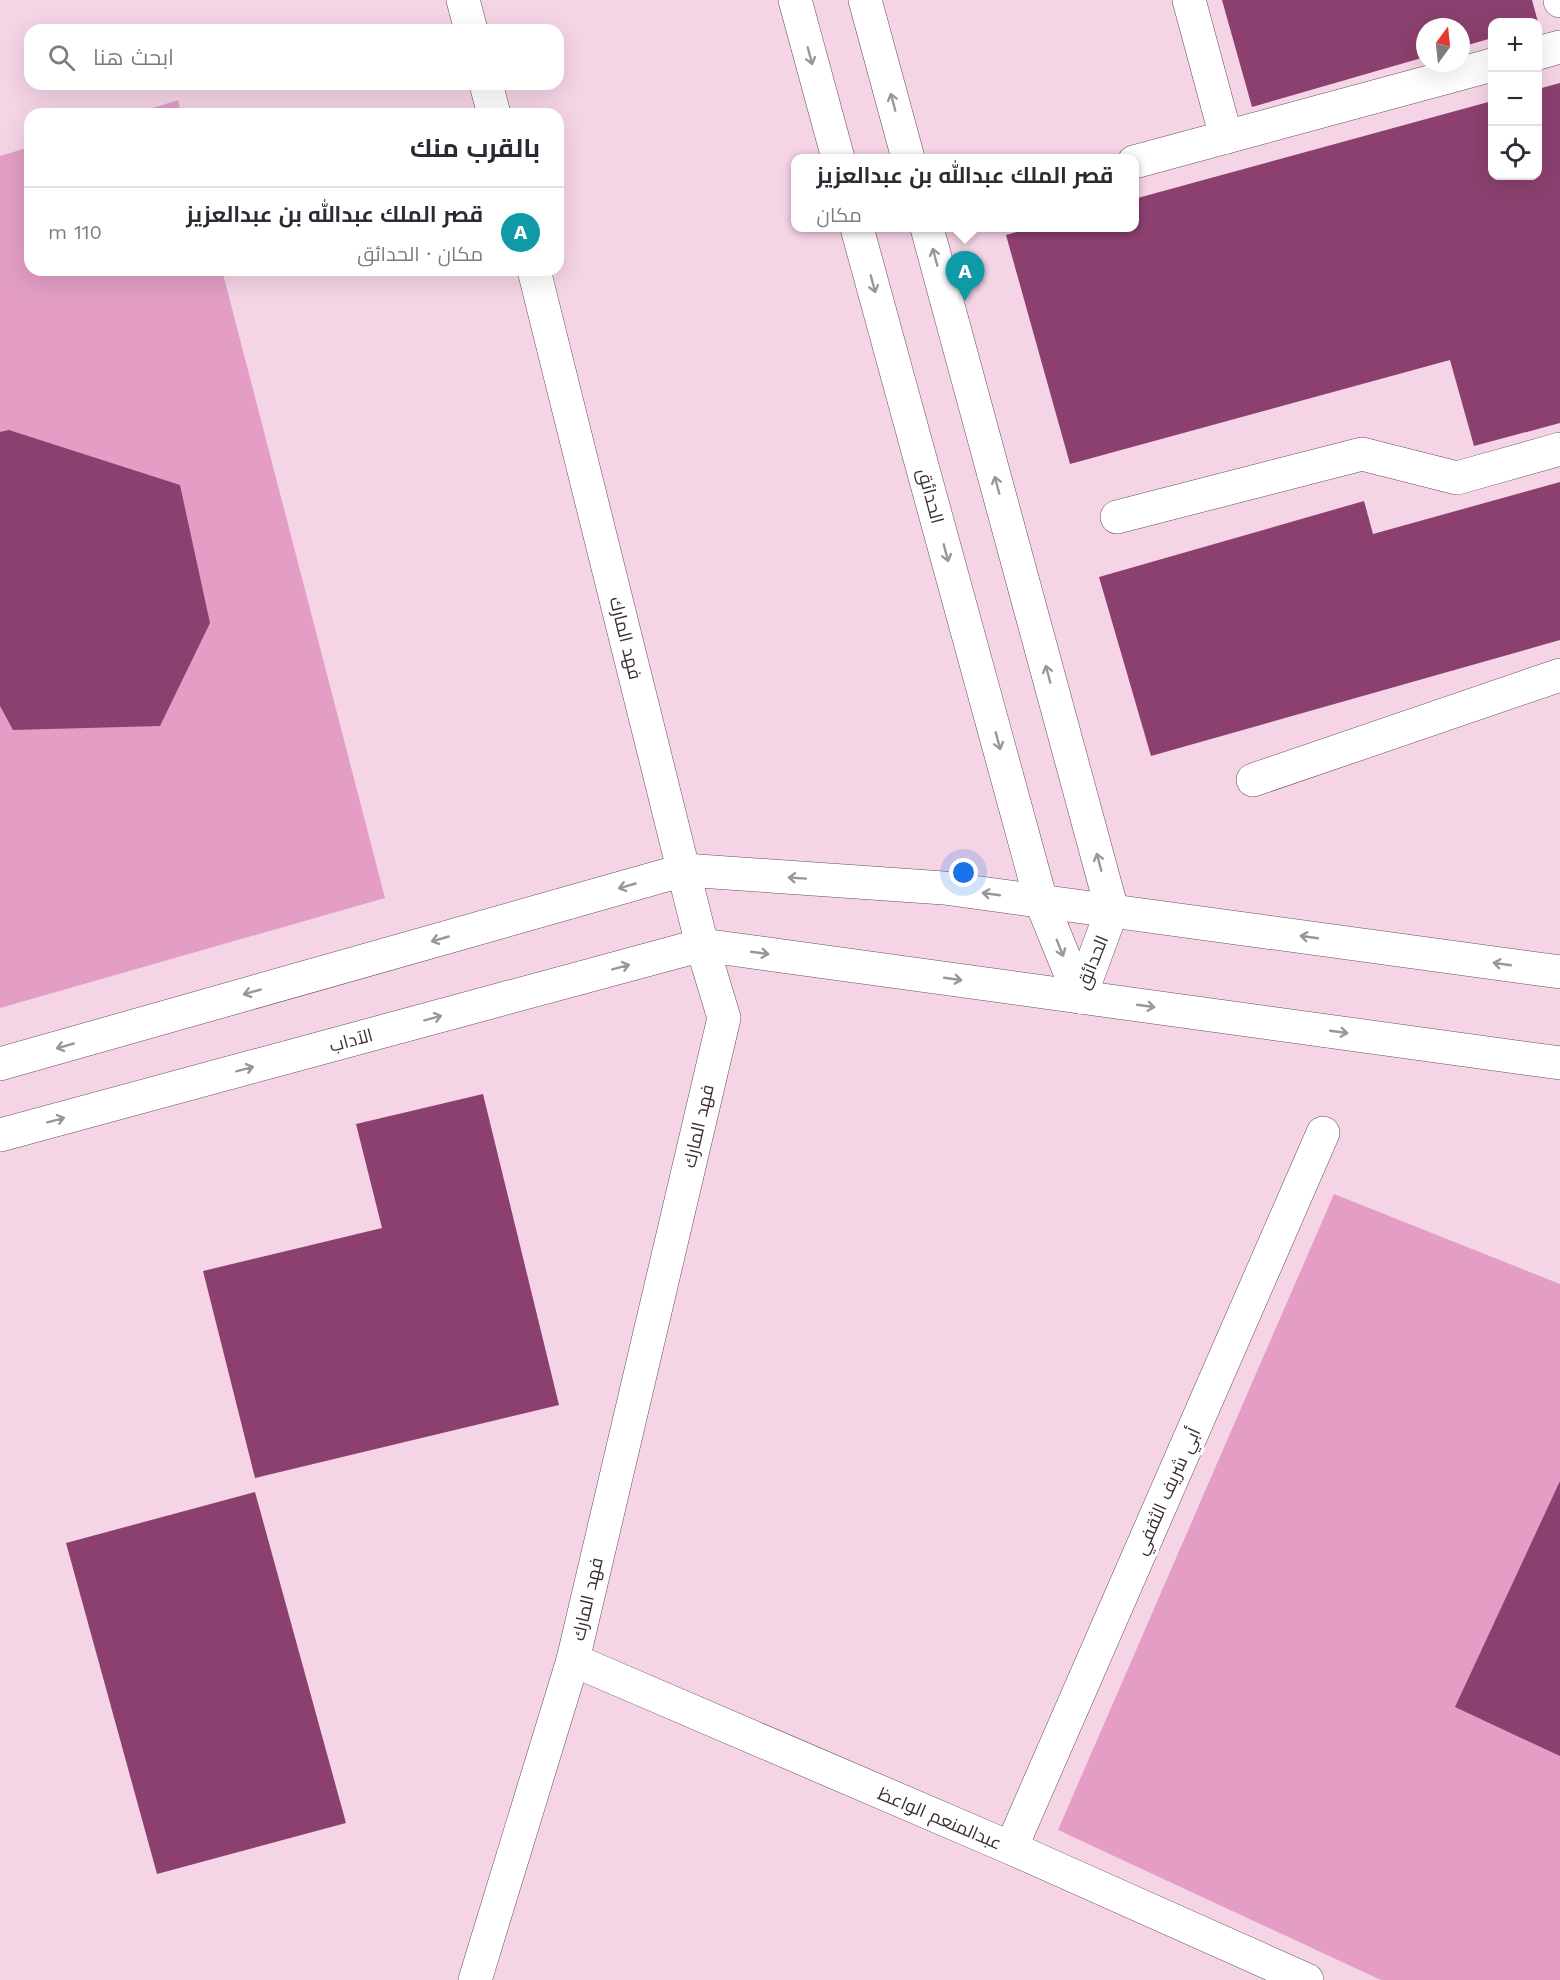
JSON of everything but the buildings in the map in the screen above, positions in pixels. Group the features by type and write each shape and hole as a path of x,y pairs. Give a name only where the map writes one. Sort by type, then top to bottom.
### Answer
{"street":[{"path":"463,0 469,24"},
{"path":"795,0 837,154"},
{"path":"865,0 907,154"},
{"path":"1189,0 1226,137"},
{"path":"1542,52 1560,47"},
{"path":"1139,161 1488,66"},
{"path":"488,90 492,108"},
{"name":"الحدائق","path":"858,232 1041,901 1080,997"},
{"path":"928,232 1112,910"},
{"name":"فهد المارك","path":"475,1980 573,1660 724,1018 702,945 536,276"},
{"path":"1117,517 1362,454 1457,478 1560,449"},
{"path":"1253,780 1560,675"},
{"path":"0,1064 684,870 944,888 1560,972"},
{"name":"الحدائق","path":"1080,997 1112,910"},
{"path":"702,945 1560,1063"},
{"name":"الآداب","path":"0,1135 702,945"},
{"name":"أبي شريف الثقفي","path":"1011,1848 1323,1133"},
{"name":"عبدالمنعم الواعظ","path":"573,1660 1011,1848 1306,1980"}],"shaded area":[{"path":"178,100 180,108 153,108"},
{"path":"24,149 24,276 224,276 385,898 0,1008 0,156"},
{"path":"1334,1194 1560,1284 1560,1980 1381,1980 1058,1830"}],"place":[{"name":"قصر الملك عبدالله بن عبدالعزيز","path":"965,301"}]}
